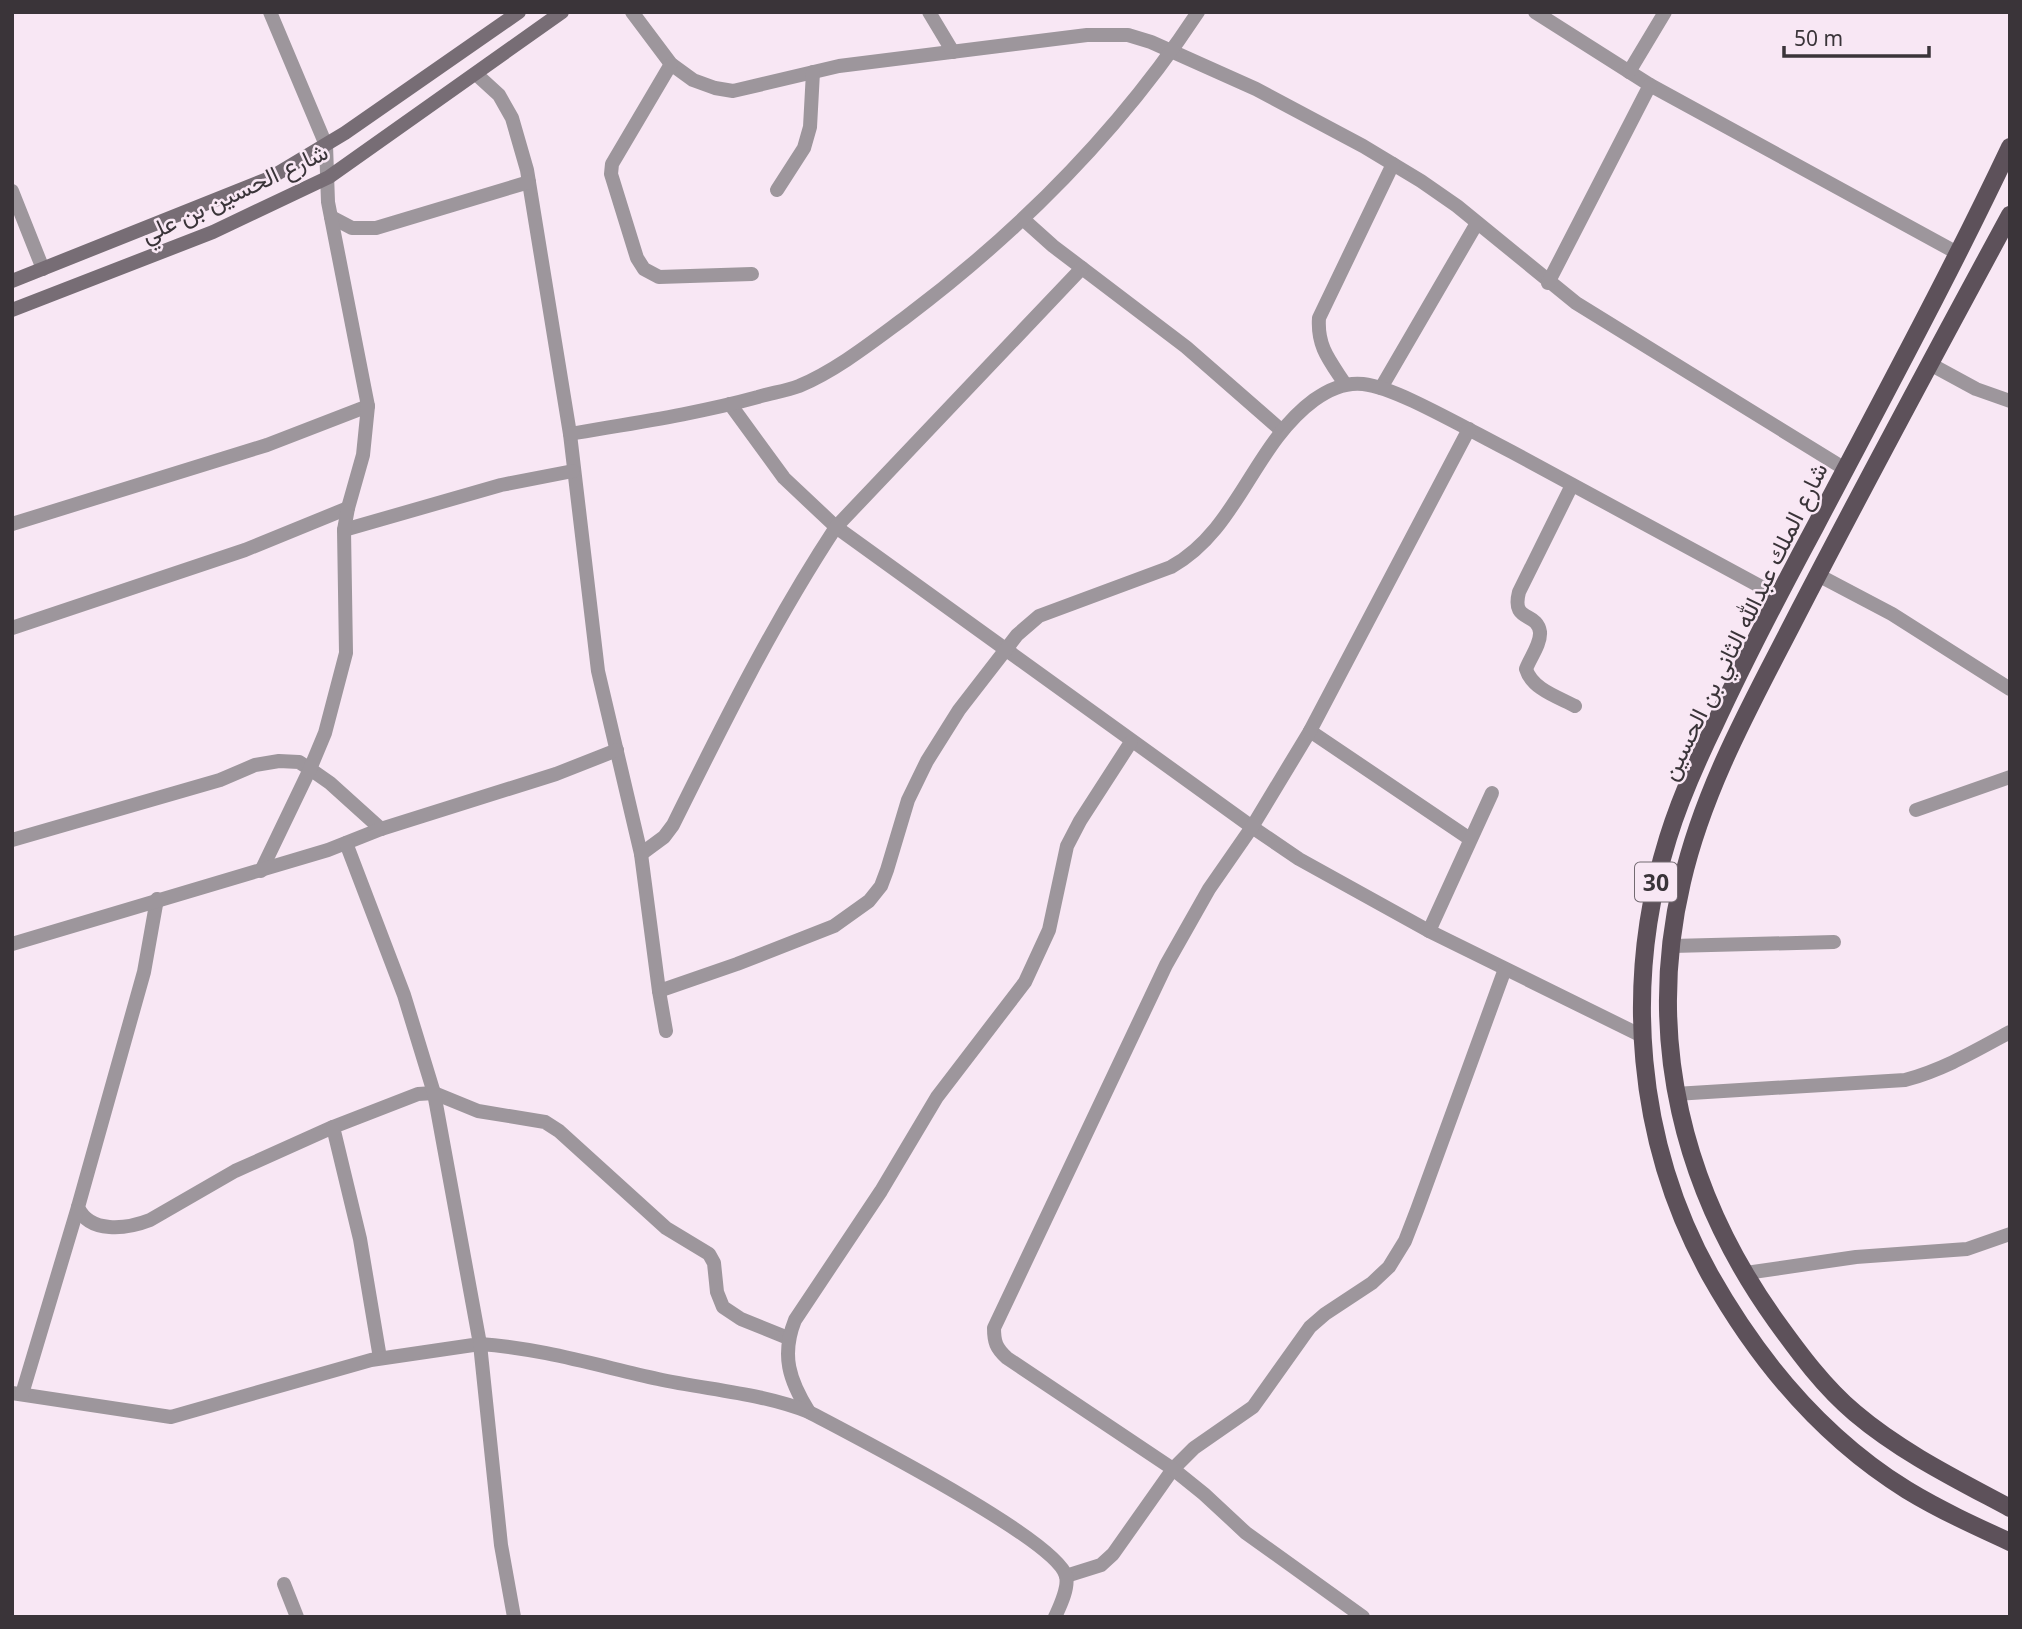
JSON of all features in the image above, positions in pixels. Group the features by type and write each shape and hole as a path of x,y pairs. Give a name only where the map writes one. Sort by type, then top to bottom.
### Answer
{"main road":[{"name":"شارع الملك عبدالله الثاني بن الحسين","path":"2010,147 1959,254 1778,596 1686,789 1658,872 1648,925 1642,987 1642,1036 1648,1102 1662,1164 1687,1234 1723,1299 1769,1364 1808,1410 1839,1440 1871,1466 1939,1508 2010,1542"},
{"name":"شارع الملك عبدالله الثاني بن الحسين","path":"2010,215 1818,575 1732,746 1697,831 1682,880 1672,946 1668,1020 1675,1094 1695,1168 1710,1207 1745,1273 1791,1342 1852,1410 1897,1445 2010,1508"},
{"path":"1744,665 1766,676"}],"street":[{"path":"261,871 325,733 346,653 344,530 362,455 369,406 328,202 326,145 270,12"},
{"name":"شارع الحسين بن علي","path":"12,310 212,232 329,177 562,12"},
{"path":"632,12 671,64 693,80 733,91 839,66 1087,35 1128,35 1151,41 1256,89 1393,164 1430,187 1576,303 1845,469"},
{"path":"929,12 953,52"},
{"path":"570,435 730,404 799,386 836,365 946,287 1024,220 1104,136 1172,52 1198,12"},
{"path":"1535,12 1650,85 1959,254"},
{"path":"1629,72 1665,12"},
{"name":"شارع الحسين بن علي","path":"12,281 241,192 270,178 326,145 511,15"},
{"path":"671,64 612,164 611,174 637,258 644,269 659,277 752,274"},
{"path":"777,190 804,148 810,127 813,72"},
{"path":"476,74 499,95 512,118 529,182 570,435 598,671 641,853 666,1031"},
{"path":"1548,283 1650,85"},
{"path":"1346,384 1322,349 1318,334 1319,318 1393,164"},
{"path":"331,216 352,228 376,228 529,182"},
{"path":"12,191 43,269"},
{"path":"1024,220 1196,356 1281,430"},
{"path":"1381,388 1477,223"},
{"path":"641,853 664,837 673,825 737,700 835,527 1082,268"},
{"path":"1930,364 1976,389 2010,401"},
{"path":"659,991 834,926 869,901 887,870 908,800 927,761 959,710 1028,624 1039,616 1171,567 1191,556 1226,517 1281,430 1314,401 1346,384 1381,388 1469,429 1778,596"},
{"path":"730,404 784,478 835,527 1252,827 1299,859 1429,931 1642,1036"},
{"path":"12,524 267,444 369,406"},
{"path":"1363,1617 1247,1533 1173,1469 1007,1358 998,1350 994,1340 994,1328 1166,965 1209,889 1252,827 1310,730 1469,429"},
{"path":"344,530 501,485 573,471"},
{"path":"1572,485 1516,602 1522,615 1536,622 1540,630 1526,669 1528,676 1541,688 1575,706"},
{"path":"12,628 245,550 348,508"},
{"path":"1818,575 1892,614 2010,689"},
{"path":"1310,730 1470,839"},
{"path":"809,1412 796,1392 789,1370 788,1338 795,1320 881,1191 937,1097 1025,982 1049,930 1068,846 1080,821 1131,741"},
{"path":"12,944 157,899 261,871 381,829 556,774 617,750"},
{"path":"12,840 208,784 255,765 279,761 299,762 310,769 330,783 381,829"},
{"path":"1916,810 2010,777"},
{"path":"1429,931 1492,793"},
{"path":"346,843 404,995 434,1093 480,1344 501,1545 514,1617"},
{"path":"157,899 144,972 78,1207 17,1393 171,1416 380,1358 480,1344 526,1350 660,1380 785,1402 809,1412 1005,1521 1045,1549 1058,1562 1066,1576 1065,1590 1055,1617"},
{"path":"1672,946 1834,942"},
{"path":"1066,1576 1101,1565 1113,1554 1173,1469 1194,1448 1253,1407 1310,1327 1373,1283 1389,1266 1405,1241 1418,1210 1505,969"},
{"path":"1675,1094 1905,1080 1956,1062 2010,1032"},
{"path":"78,1207 87,1221 117,1227 135,1226 235,1171 333,1127 418,1094 434,1093 478,1111 545,1122 559,1131 666,1228 709,1254 714,1263 717,1292 723,1307 741,1320 788,1338"},
{"path":"333,1127 360,1239 380,1358"},
{"path":"1745,1273 1856,1257 1966,1249 2010,1234"},
{"path":"285,1584 297,1617"}]}
